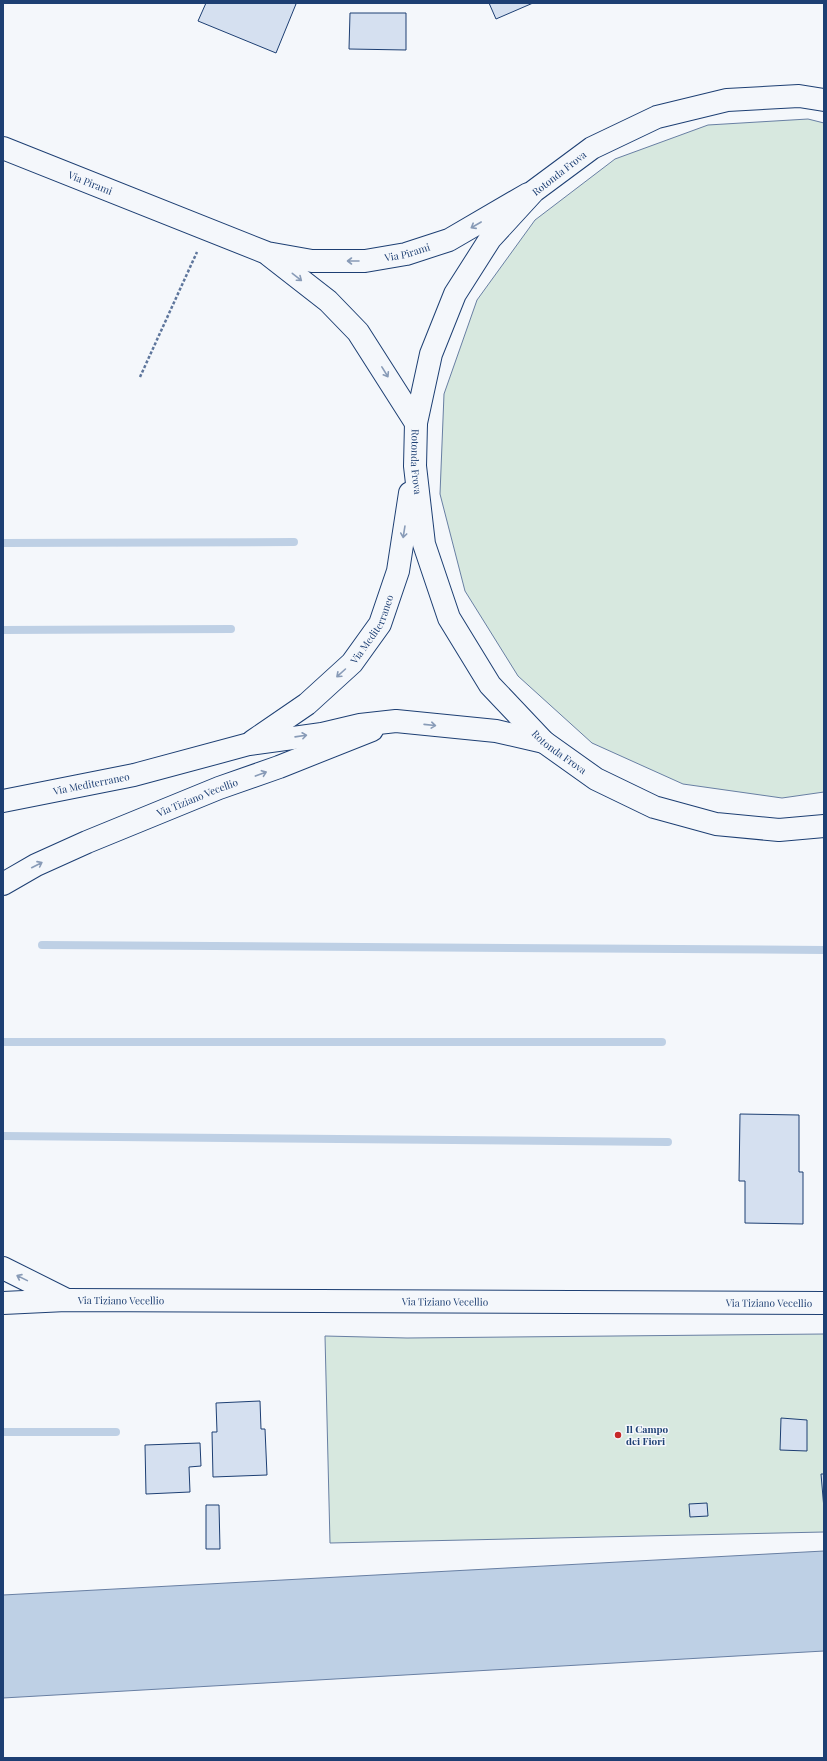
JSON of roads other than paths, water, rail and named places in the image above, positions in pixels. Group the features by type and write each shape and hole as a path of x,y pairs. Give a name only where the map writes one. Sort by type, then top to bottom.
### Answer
{"main road":[{"name":"Rotonda Frova","path":"824,100 799,96 727,100 657,117 592,148 534,191 490,239 455,294 431,354 416,424 415,466 424,544 449,618 490,685 544,742 596,779 654,807 716,824 779,830 824,826"},
{"name":"Via Pirami","path":"3,148 266,253 312,261 365,261 406,254 449,240 534,191"},
{"name":"Via Pirami","path":"266,253 328,300 358,332 416,424"},
{"name":"Via Mediterraneo","path":"249,744 307,704 352,663 380,624 398,571 415,466"},
{"name":"Via Mediterraneo","path":"3,801 134,775 249,744 322,734 360,725 396,721 496,731 544,742"},
{"name":"Via Tiziano Vecellio","path":"3,884 36,865 87,842 220,788 279,767 336,743 396,721"},
{"name":"Via Tiziano Vecellio","path":"3,1268 66,1300"},
{"name":"Via Tiziano Vecellio","path":"3,1303 66,1300 824,1303"}],"water":[{"path":"824,1551 824,1651 3,1698 3,1595"}],"waterway":[{"path":"3,543 294,542"},
{"path":"3,630 231,629"},
{"path":"42,945 824,950"},
{"path":"3,1042 662,1042"},
{"path":"3,1136 668,1142"},
{"path":"3,1432 116,1432"}],"place":[{"name":"Il Campo dei Fiori","path":"618,1435"}]}
